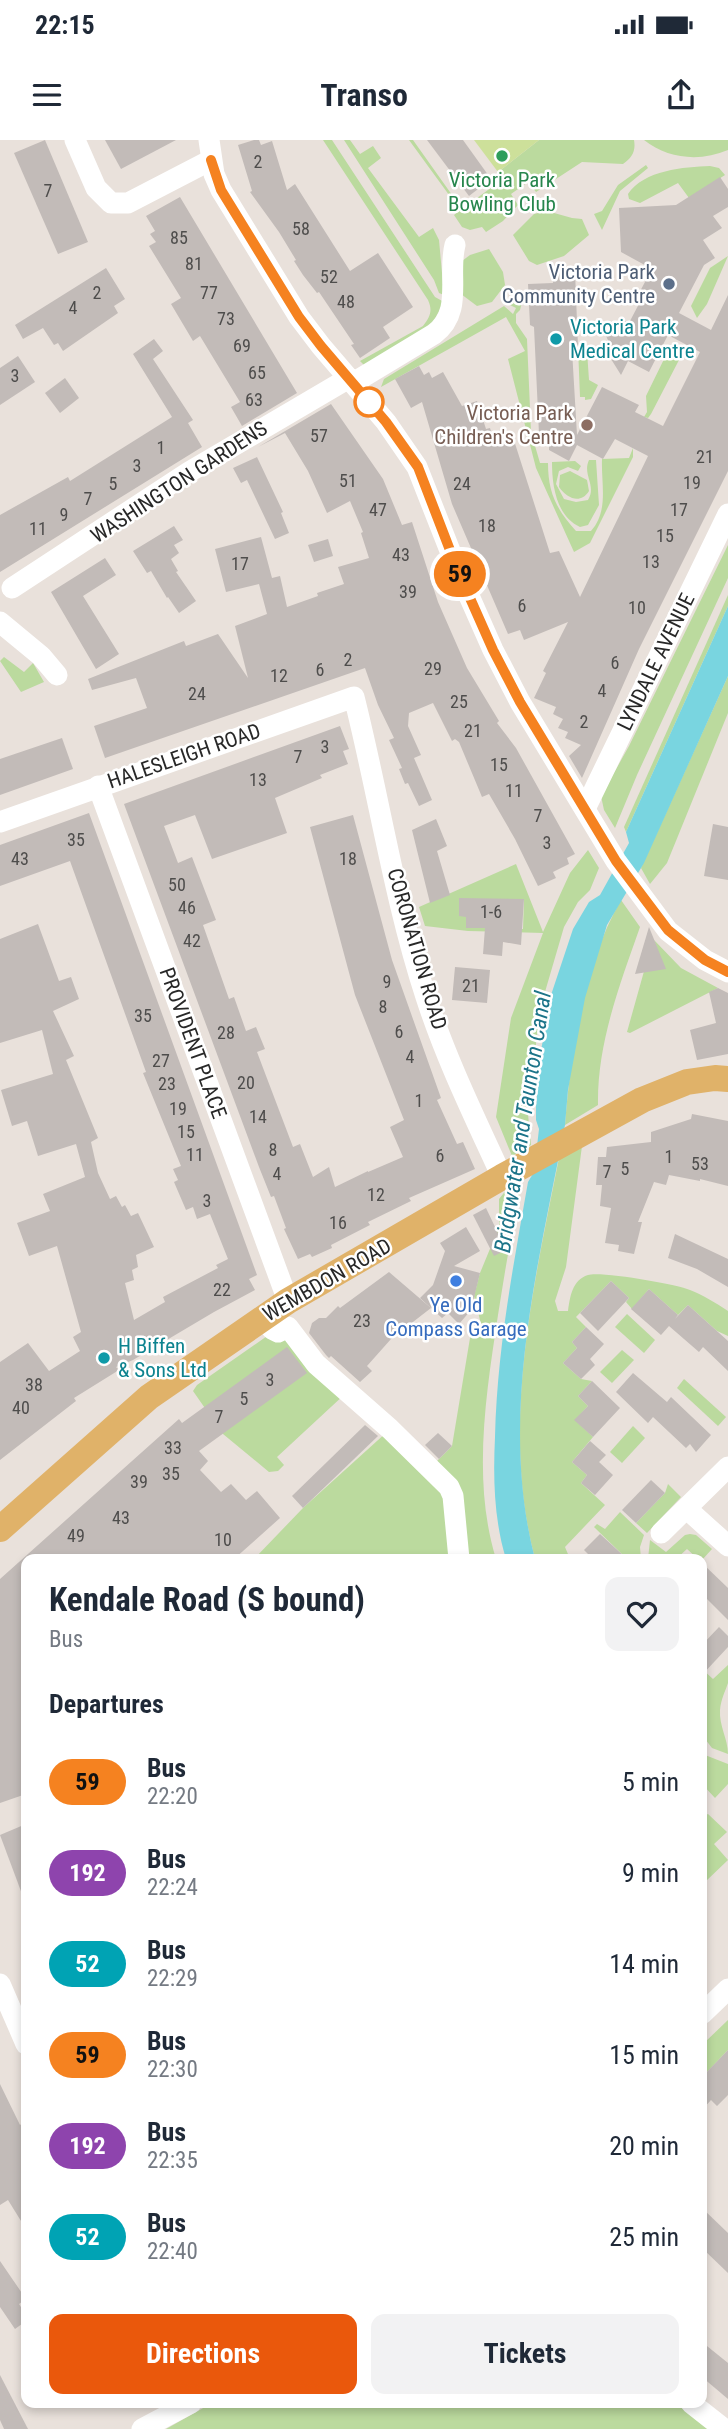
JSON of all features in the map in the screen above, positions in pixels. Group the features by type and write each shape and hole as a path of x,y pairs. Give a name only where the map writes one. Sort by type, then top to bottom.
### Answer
{"main road":[{"name":"WEMBDON ROAD","path":"0,1529 149,1398 288,1301 502,1177 642,1100 687,1082 728,1079"}],"street":[{"path":"75,140 96,188 111,203 128,203 210,150 221,190 299,317 386,422 418,467 458,571 493,650 520,702 616,861 653,913 685,946 728,972"},
{"name":"WASHINGTON GARDENS","path":"12,588 190,472 438,331 448,320 453,301 455,246"},
{"name":"LYNDALE AVENUE","path":"585,809 728,514"},
{"path":"0,622 41,656 57,676"},
{"name":"HALESLEIGH ROAD","path":"0,822 354,697 358,712"},
{"name":"CORONATION ROAD","path":"358,712 425,996 457,1077 502,1177"},
{"name":"PROVIDENT PLACE","path":"98,786 288,1301"},
{"path":"262,1318 278,1332 288,1327 316,1364 390,1429 449,1487 453,1496 459,1554"},
{"path":"661,1533 728,1467"},
{"path":"687,1509 728,1546"},
{"path":"0,1984 21,2032"},
{"path":"707,2009 728,1989"},
{"path":"142,2429 182,2408"},
{"path":"697,2408 724,2429"}],"green space":[{"path":"323,140 332,140 435,297 444,302 431,326 364,365 360,361 423,326 429,317 430,307"},
{"path":"344,140 350,140 360,154 373,146 381,158 368,168 419,237 433,228 439,240 444,295 439,293 434,280"},
{"path":"409,140 413,140 462,209 503,179 498,172 539,140 634,140 634,151 623,164 582,162 536,192 528,182 511,194 518,205 503,221 486,232 482,227 470,230 462,227 454,215 460,210"},
{"name":"Victoria Park Bowling Club","path":"474,140 539,140 498,172"},
{"path":"644,140 728,140 728,150 706,156 684,157 663,151"},
{"path":"646,165 648,168 620,191 602,230 594,214 602,211 618,185"},
{"path":"710,166 719,168 725,175 689,198 678,183 640,203 629,199 628,194 635,186 654,175 677,169"},
{"path":"547,211 582,219 589,235 564,256 537,265 529,261 513,235 534,214"},
{"path":"489,249 503,272 505,285 492,302 477,306 461,294 462,261 470,255"},
{"path":"728,256 707,304 697,318 691,306 710,268"},
{"path":"516,295 522,302 516,314 516,323 527,339 531,432 540,463 548,463 554,500 576,531 591,531 600,515 603,497 602,459 629,458 633,448 633,457 590,543 574,552 536,468 508,359 525,351 506,317 381,387 384,379 504,306 513,314 516,308 506,303 510,297"},
{"path":"578,347 587,351 589,380 598,385 591,399 580,397"},
{"path":"680,352 679,360 651,414 648,418 644,417 647,412 646,396 667,353"},
{"path":"589,460 596,460 599,505 588,525 580,527 566,515 557,499 552,462 575,461 581,466 578,471 568,467 559,471 556,484 564,499 576,502 588,500 590,495 587,470"},
{"path":"570,471 587,480 589,491 582,498 570,497 559,487 560,475"},
{"path":"728,545 728,578 615,828 604,810 601,796 629,746"},
{"path":"728,595 728,606 626,832 624,827"},
{"path":"4,657 24,672 33,663 44,682 21,692 0,661"},
{"path":"728,676 728,713 667,863 650,884 641,868"},
{"path":"588,850 599,868 590,890 578,902 564,927 540,1009 528,1114 531,1145 512,1156 496,1117 511,1018 543,933 468,931 425,926 419,907 516,864 543,932 570,873","holes":["524,900 523,929 466,927 466,917"]},
{"path":"621,900 640,927 606,1036 601,1059 598,1105 565,1125 575,1038 588,980 597,952"},
{"path":"654,940 681,968 718,988 630,1033 627,1032 648,957 663,967"},
{"path":"582,1146 566,1267 555,1301 558,1311 568,1311 575,1285 588,1275 638,1279 690,1290 719,1305 728,1311 728,1336 717,1331 688,1305 678,1315 649,1289 632,1309 626,1302 629,1298 611,1281 576,1317 586,1327 572,1342 577,1348 563,1363 581,1379 592,1381 578,1396 588,1406 575,1420 593,1437 572,1462 587,1475 581,1483 605,1505 565,1547 568,1554 534,1554 525,1509 520,1459 520,1408 531,1307 559,1158"},
{"path":"520,1181 522,1183 493,1345 486,1406 483,1468 489,1529 495,1554 259,1554 303,1508 388,1431 433,1465 452,1446 471,1332 481,1324 474,1296 480,1273 499,1227 499,1199 507,1189"},
{"path":"627,1314 655,1340 644,1353 615,1327"},
{"path":"289,1333 345,1394 277,1457 284,1465 278,1471 269,1472 223,1434 193,1391 197,1385 270,1334"},
{"path":"622,1350 634,1360 612,1383 600,1372"},
{"path":"684,1379 726,1417 718,1426 677,1388"},
{"path":"633,1426 645,1438 622,1463 610,1452"},
{"path":"668,1484 681,1497 647,1533 636,1523 665,1493"},
{"path":"620,1512 644,1535 641,1554 622,1554 594,1527 597,1524 605,1529"},
{"path":"685,1535 696,1535 712,1549 707,1554 692,1554 687,1549 682,1554 649,1554 650,1540 666,1552"},
{"path":"728,1665 728,1683 720,1710 728,1754 712,1748 707,1742 707,1674 713,1679"},
{"path":"707,1756 728,1764 728,1784 715,1798 707,1789"},
{"path":"707,1814 727,1832 714,1844 728,1860 707,1880"},
{"path":"728,2020 728,2050 707,2072 707,2040"},
{"path":"203,2408 684,2408 709,2429 166,2429"}],"water":[{"path":"728,606 728,676 644,863 607,925 585,998 568,1090 565,1125 534,1287 521,1396 520,1451 525,1505 534,1554 505,1554 495,1499 496,1405 511,1277 528,1182 534,1172 539,1129 536,1107 541,1051 550,998 573,929 589,902 600,895 629,843 626,832"}],"building":[{"path":"45,140 88,242 58,254 14,153"},
{"path":"105,140 176,140 121,169"},
{"path":"259,140 261,145 272,141 287,190 295,184 350,271 378,253 413,307 383,327 390,338 360,358 351,345 354,344 319,292 317,293 303,275 279,232 250,192 252,191 238,145"},
{"path":"427,140 463,140 491,179 469,196"},
{"path":"720,177 728,189 728,207 713,216 722,228 703,240 715,258 704,265 679,313 711,330 728,295 728,471 639,649 582,778 569,756 581,745 565,738 568,732 558,728 563,719 553,714 556,707 534,698 546,673 543,671 568,622 524,640 520,630 508,634 452,504 422,402 411,408 395,379 419,366 424,375 429,372 432,378 443,372 462,406 477,401 486,429 490,428 493,438 511,431 550,553 559,551 580,597 648,456 615,439 603,459 577,445 569,461 549,450 549,434 539,434 534,327 530,325 528,284 553,283 552,272 575,271 578,347 572,350 577,435 602,387 639,405 635,412 663,426 700,352 668,335 649,372 628,361 621,375 606,351 610,345 601,324 620,326 622,321 630,321 641,300 638,295 652,269 621,252 619,208 676,205"},
{"path":"180,197 297,393 242,426 231,407 240,402 200,336 193,341 171,304 181,298 149,246 156,242 150,234 155,231 146,216"},
{"path":"106,268 125,299 114,306 118,313 63,351 58,343 54,345 43,328 23,339 15,325"},
{"path":"154,339 163,351 153,359 193,420 188,423 202,447 0,572 0,515 68,477 70,481 172,417 133,354"},
{"path":"18,356 35,382 0,405 0,368"},
{"path":"65,378 79,398 60,413 45,393"},
{"path":"331,404 383,479 402,525 412,522 438,602 467,668 499,721 497,723 516,748 575,854 567,858 569,864 553,872 556,878 538,886 489,794 482,797 459,742 455,739 452,741 433,703 409,713 408,726 421,755 414,758 432,800 419,806 399,769 402,768 389,740 394,738 378,705 365,668 105,758 94,726 147,708 136,678 92,690 88,679 184,641 186,646 218,634 248,678 235,626 267,614 259,584 226,592 215,549 261,537 272,578 280,576 287,607 344,584 338,567 369,558 361,533 363,532 350,501 327,513 308,471 285,433 258,447"},
{"path":"257,457 283,512 281,513 289,533 275,539 247,480 241,483 233,468"},
{"path":"174,526 183,540 174,545 179,553 171,559 178,571 176,572 196,601 179,613 151,571 147,573 133,551"},
{"path":"328,539 333,556 314,562 308,545"},
{"path":"105,558 116,575 83,596 119,654 96,669 51,592"},
{"path":"340,726 349,749 343,751 348,764 275,798 287,833 212,859 195,815 164,826 178,863 192,857 216,920 203,925 229,999 234,997 246,1031 256,1027 265,1049 257,1052 293,1147 300,1144 313,1177 329,1167 335,1187 403,1157 390,1127 404,1120 355,995 310,827 353,815 392,960 441,1098 437,1100 457,1144 463,1142 475,1169 409,1198 411,1201 368,1222 370,1225 331,1245 332,1248 312,1257 310,1254 298,1259 284,1229 286,1228 274,1196 271,1197 259,1167 124,804"},
{"path":"62,738 73,769 0,795 0,759"},
{"path":"89,813 257,1275 249,1279 255,1290 133,1360 116,1367 119,1370 74,1398 76,1401 0,1460 0,1362 28,1343 49,1371 80,1351 73,1337 81,1332 57,1246 29,1256 17,1223 50,1211 43,1194 85,1177 76,1144 38,1156 27,1121 12,1126 1,1090 53,1074 42,1030 0,1043 0,939 38,924 59,981 71,977 79,999 53,1011 74,1056 66,1060 98,1138 91,1142 98,1173 110,1199 116,1196 131,1216 138,1213 154,1247 136,1255 138,1267 132,1270 134,1280 125,1283 134,1320 165,1302 163,1297 218,1268 216,1265 228,1259 210,1214 197,1219 193,1207 186,1210 174,1182 178,1180 173,1169 181,1166 143,1073 146,1072 70,861 0,886 0,845"},
{"path":"436,819 447,846 437,851 450,895 430,903 412,830"},
{"path":"713,824 728,827 728,880 704,876"},
{"path":"459,898 524,899 521,945 503,942 502,956 483,954 485,928 466,928 466,917 459,916"},
{"path":"649,927 666,969 635,974"},
{"path":"455,967 490,970 487,1003 452,1000"},
{"path":"718,988 728,993 728,1054 697,1060 690,1030 716,1023 709,992"},
{"path":"692,1114 728,1121 728,1186 669,1175 666,1185 654,1182 638,1222 642,1222 634,1254 618,1251 619,1245 605,1243 611,1208 600,1206 602,1185 596,1185 598,1157 606,1157 607,1147 651,1142 651,1132 691,1119"},
{"path":"486,1208 506,1250 494,1256 473,1215"},
{"path":"466,1227 480,1251 454,1266 480,1273 471,1310 459,1324 448,1313 442,1318 420,1298 433,1285 445,1251 440,1243"},
{"path":"675,1234 728,1259 728,1287 697,1269 668,1258"},
{"path":"389,1272 431,1308 391,1339 367,1366 372,1371 360,1382 331,1356 329,1358 309,1333 312,1323 319,1318 326,1318 338,1306 340,1308"},
{"path":"611,1281 629,1298 598,1331 580,1313"},
{"path":"649,1289 678,1315 675,1319 688,1305 728,1341 728,1371 703,1347 699,1352 669,1326 661,1335 631,1309"},
{"path":"586,1327 604,1344 590,1359 595,1365 581,1379 563,1363 577,1348 572,1342"},
{"path":"287,1347 307,1373 199,1451 208,1461 200,1470 221,1492 231,1484 246,1500 257,1491 280,1518 240,1554 28,1554 179,1419 182,1423"},
{"path":"633,1373 667,1402 671,1397 711,1435 696,1452 690,1444 686,1448 653,1417 648,1423 616,1392"},
{"path":"592,1381 620,1408 593,1437 574,1420 588,1406 578,1396"},
{"path":"365,1425 378,1436 303,1508 292,1496"},
{"path":"438,1433 452,1446 439,1459 425,1445"},
{"path":"590,1441 606,1455 599,1462 613,1475 595,1495 581,1483 587,1475 572,1462"},
{"path":"651,1480 665,1493 636,1523 622,1510"},
{"path":"600,1534 622,1554 588,1554 584,1550"},
{"path":"21,1560 21,1796 0,1803 0,1579"},
{"path":"707,1568 728,1588 728,1620 707,1599"},
{"path":"719,1627 728,1636 728,1647 707,1670 707,1640"},
{"path":"21,1826 21,1891 0,1835"},
{"path":"728,2050 728,2095 717,2106 711,2100 707,2104 707,2072"},
{"path":"0,2084 21,2124 21,2221 8,2200 0,2205"},
{"path":"707,2213 728,2233 728,2273 707,2253"},
{"path":"0,2261 21,2292 21,2325 15,2329 0,2307"},
{"path":"707,2346 728,2363 728,2399 707,2381"},
{"path":"0,2375 28,2429 4,2429 0,2420"}],"bus line":[{"name":"59","path":"211,160 221,190 299,317 386,422 418,467 458,571 493,650 520,702 616,861 668,930 705,960 728,972"}],"place":[{"name":"Victoria Park Bowling Club","path":"502,156"},
{"name":"Victoria Park Community Centre","path":"669,284"},
{"name":"Victoria Park Medical Centre","path":"556,339"},
{"name":"Victoria Park Children's Centre","path":"587,425"},
{"name":"Ye Old Compass Garage","path":"456,1281"},
{"name":"H Biffen & Sons Ltd","path":"104,1358"}],"water label":[{"name":"Bridgwater and Taunton Canal","path":"523,1122"}]}
